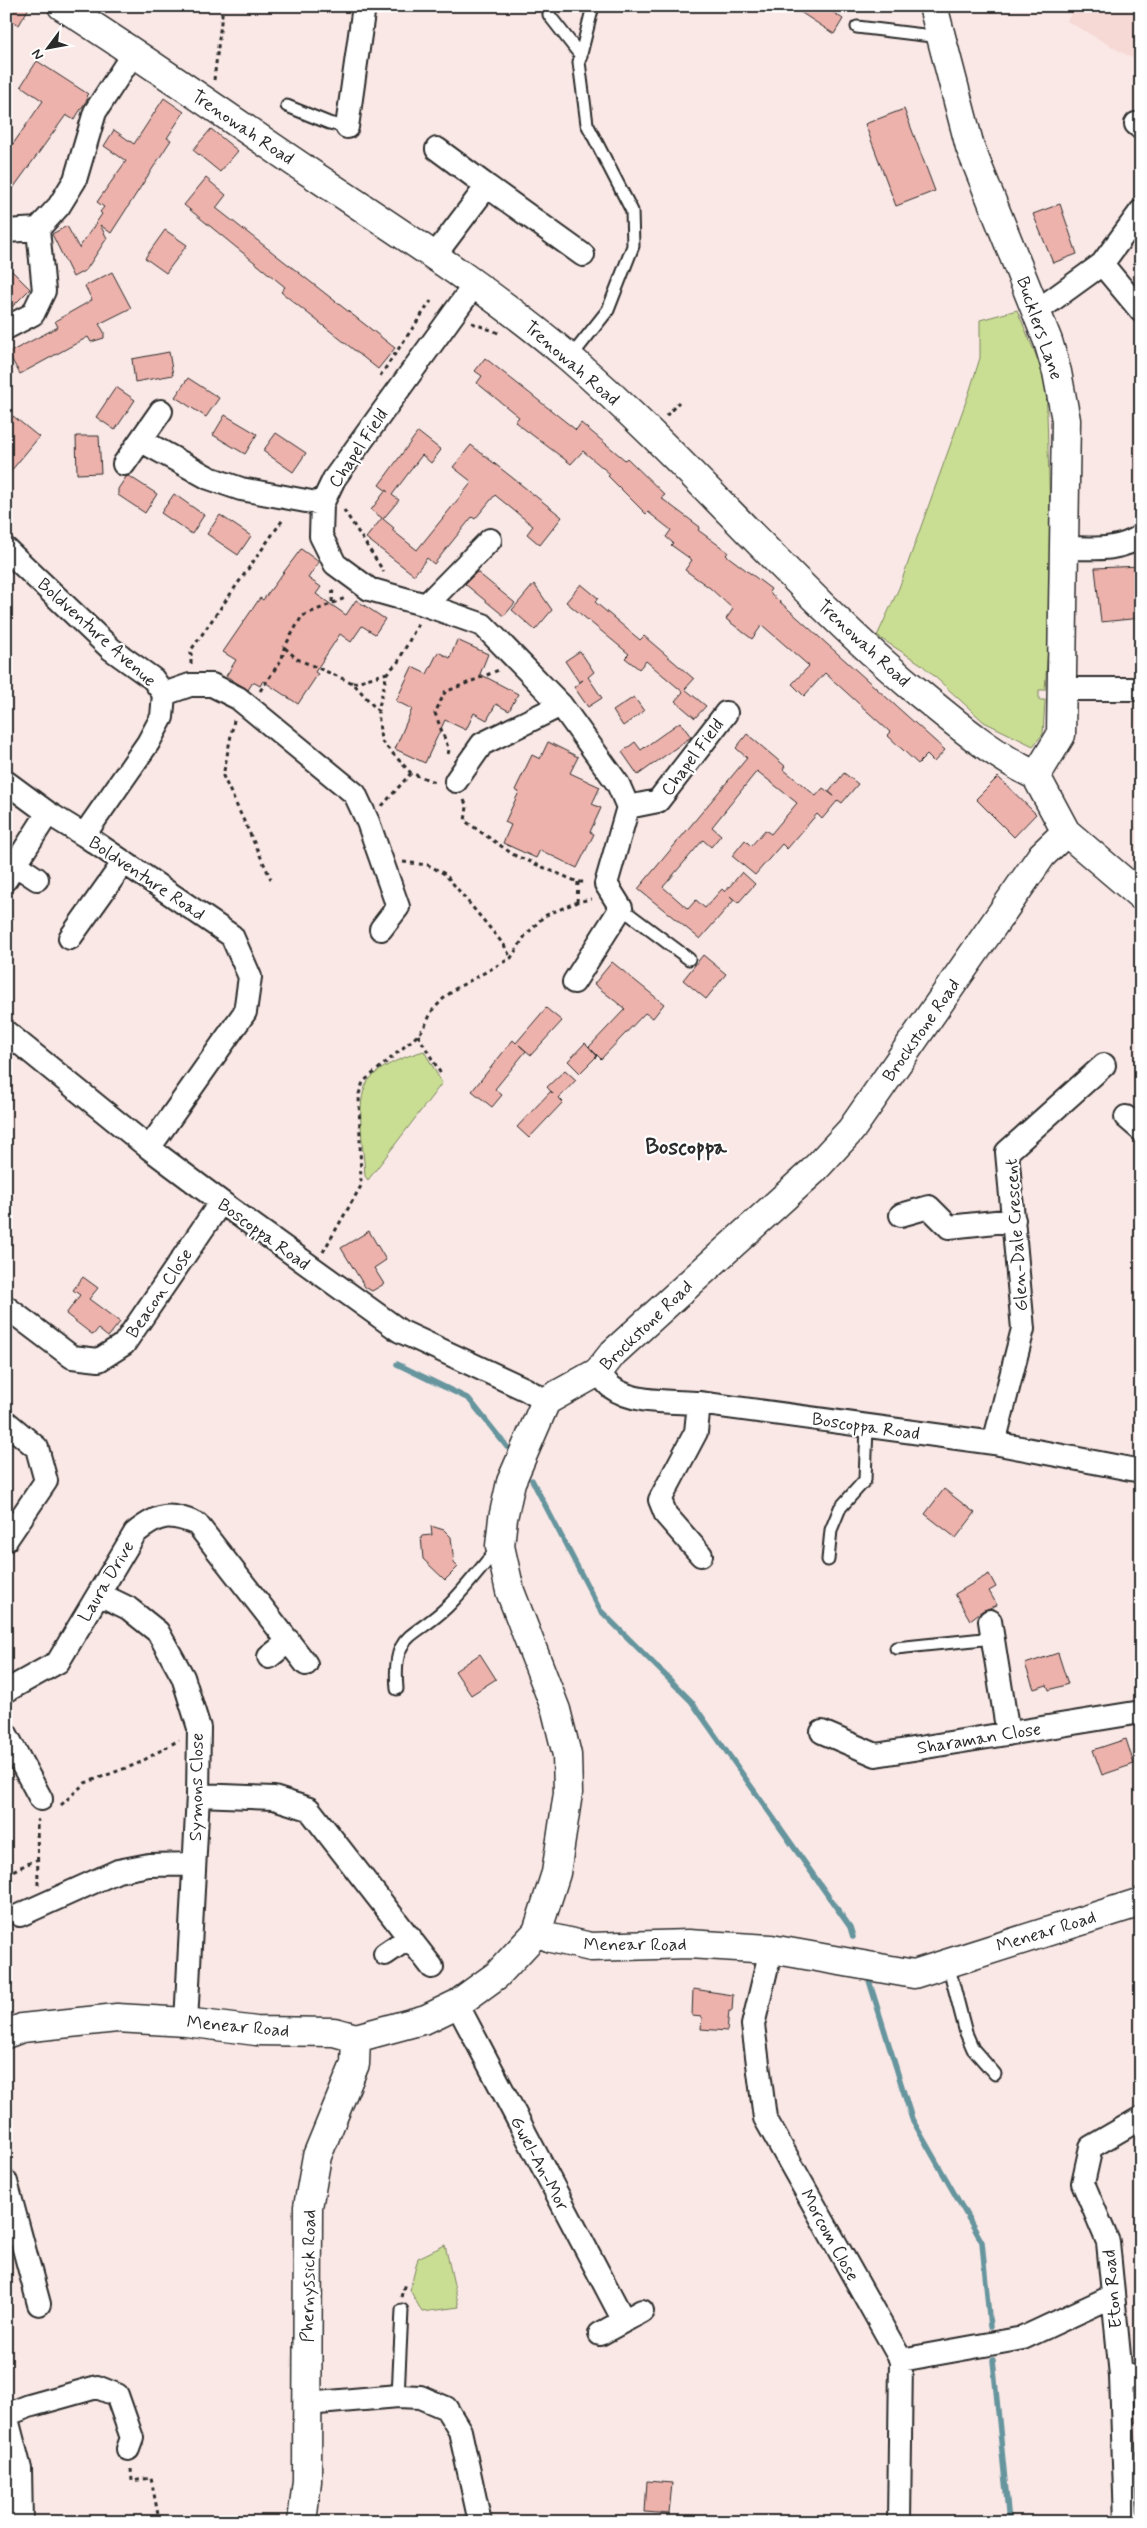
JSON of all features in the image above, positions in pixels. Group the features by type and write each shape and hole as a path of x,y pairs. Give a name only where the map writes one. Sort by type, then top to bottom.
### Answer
{"street":[{"name":"Trenowah Road","path":"62,6 134,52 434,255 475,284 570,359 620,404 866,648 976,740 1009,763 1036,776"},
{"name":"Bucklers Lane","path":"933,6 970,147 1037,312 1057,372 1066,420 1061,734 1036,776"},
{"path":"347,127 360,7"},
{"path":"6,231 38,229 59,206 75,180 96,112 134,52"},
{"path":"437,149 583,255"},
{"path":"434,255 487,186"},
{"path":"1037,312 1102,264 1141,211"},
{"path":"6,328 33,314 44,291 38,229"},
{"path":"1102,264 1141,311"},
{"name":"Chapel Field","path":"475,284 326,496 321,536 334,564 369,589 426,605 483,625 561,705 618,784 628,807 658,801 726,713"},
{"path":"124,464 161,411"},
{"path":"142,440 209,478 241,489 297,499 326,496"},
{"path":"1064,548 1121,546 1129,544 1141,536"},
{"path":"426,605 490,540"},
{"name":"Boldventure Avenue","path":"7,550 111,649 153,679 164,694"},
{"path":"164,694 190,685 212,685 238,698 355,794 368,822 398,907 381,929"},
{"path":"1063,689 1141,690"},
{"name":"Boldventure Road","path":"149,1148 245,1012 250,977 232,936 84,835 148,743 162,717 164,694"},
{"path":"446,782 482,744 561,705"},
{"path":"1036,776 1066,832 1141,896"},
{"path":"6,782 48,813 84,835"},
{"path":"574,982 621,908 606,884 628,807"},
{"path":"37,879 11,872 48,813"},
{"name":"Brockstone Road","path":"546,1401 598,1372 613,1353 812,1170 851,1130 1042,855 1066,832"},
{"path":"70,938 79,907 124,862"},
{"name":"Boscoppa Road","path":"6,1032 149,1148 313,1270 400,1331 525,1389 546,1401"},
{"name":"Glen-Dale Crescent","path":"994,1443 1023,1329 1007,1152 1104,1065"},
{"name":"Beacon Close","path":"6,1307 72,1357 99,1360 124,1344 221,1202"},
{"path":"901,1216 929,1207 949,1227 1014,1220"},
{"name":"Boscoppa Road","path":"598,1372 610,1386 625,1394 650,1399 699,1403 994,1443 1141,1471"},
{"path":"538,1932 556,1873 568,1793 567,1755 556,1710 510,1591 500,1546 502,1518 510,1482 546,1401"},
{"path":"699,1403 696,1432 660,1500 666,1514 701,1555"},
{"path":"6,1422 38,1448 46,1481 6,1540"},
{"name":"Laura Drive","path":"6,1691 58,1662 135,1533 151,1521 176,1515 197,1524 306,1664"},
{"name":"Symons Close","path":"99,1594 128,1608 158,1632 184,1677 198,1728 198,1795 186,2022"},
{"path":"992,1629 1008,1734"},
{"path":"269,1656 289,1641"},
{"name":"Sharaman Close","path":"822,1732 876,1755 1141,1712"},
{"path":"6,1734 47,1808"},
{"path":"198,1795 274,1798 309,1809 432,1967"},
{"path":"29,1911 118,1871 149,1865 194,1864"},
{"name":"Menear Road","path":"6,2034 22,2028 117,2018 186,2022 256,2031 334,2032 356,2038 426,2019 456,2004 497,1976 538,1932 551,1938 592,1947 688,1944 771,1949 914,1974 1141,1902"},
{"path":"385,1954 410,1937"},
{"name":"Morcom Close","path":"771,1949 753,2025 765,2118 901,2360"},
{"name":"Gwel-An-Mor","path":"456,2004 633,2316 600,2334"},
{"name":"Phernyssick Road","path":"302,2522 307,2481 308,2207 317,2156 355,2064 356,2038"},
{"name":"Eton Road","path":"1126,2522 1131,2376 1113,2296 1108,2242 1083,2182 1091,2147 1141,2118"},
{"path":"6,2182 13,2232 39,2304"},
{"path":"899,2522 901,2360 1023,2338 1113,2296"},
{"path":"21,2522 20,2469 6,2415 29,2406 97,2387 117,2396 132,2438 128,2449"},
{"path":"307,2404 398,2396 420,2397 446,2408 460,2431 480,2522"}],"lane":[{"path":"549,6 549,15 581,56"},
{"path":"570,359 608,310 633,246 632,211 587,124 579,62 593,6"},
{"path":"857,28 940,36"},
{"path":"287,106 330,123 347,127"},
{"path":"621,908 689,959"},
{"path":"828,1560 831,1530 840,1508 865,1480 867,1426"},
{"path":"397,1689 395,1666 404,1642 445,1608 500,1546"},
{"path":"896,1648 992,1629"},
{"path":"948,1964 966,2033 973,2049 995,2074"},
{"path":"398,2396 402,2310"}],"path":[{"path":"211,105 223,6"},
{"path":"664,418 679,402"},
{"path":"326,496 400,598"},
{"path":"190,685 191,650 297,499"},
{"path":"260,688 282,660 284,648 302,616 369,589"},
{"path":"353,683 387,673 398,662 426,605"},
{"path":"284,648 296,659 353,683 378,711"},
{"path":"446,758 449,750 435,713 445,692 518,661"},
{"path":"387,673 378,711 381,741 411,773 446,782 462,796 467,807 465,821 514,855 578,882 606,884"},
{"path":"238,698 223,776 271,879"},
{"path":"368,822 411,773"},
{"path":"402,861 428,865 445,874 504,945 511,958"},
{"path":"313,1270 361,1186 359,1094 363,1082 418,1035 424,1028 432,1011 443,999 455,989 511,958 525,936 544,916 577,902 578,882"},
{"path":"418,1035 441,1074"},
{"path":"29,1911 38,1858 37,1821 47,1808 85,1783 137,1764 198,1728"},
{"path":"6,1874 38,1858"},
{"path":"128,2449 132,2481 151,2478 160,2520 156,2522"}],"shaded area":[{"path":"1075,6 1141,6 1141,63 1067,21"}],"green space":[{"path":"1017,310 1046,379 1051,548 1050,620 1045,690 1039,690 1039,700 1045,700 1043,734 1033,746 984,722 921,664 877,636 899,588 969,393 980,358 980,320"},
{"path":"424,1051 442,1083 368,1180 365,1176 361,1131 362,1096 365,1087 375,1074 390,1064"},
{"path":"445,2245 459,2307 422,2312 410,2290 418,2258"}],"building":[{"path":"6,6 30,6 19,25 6,18"},
{"path":"791,6 824,6 843,19 834,34"},
{"path":"37,61 88,94 86,96 88,98 74,120 66,115 6,198 6,139 13,144 43,101 21,86"},
{"path":"164,98 184,112 167,138 171,140 111,233 100,225 107,238 86,270 73,277 52,234 67,226 79,248 102,214 100,212 104,207 97,202 126,161 104,146 114,130 134,144"},
{"path":"904,109 935,191 896,206 865,124"},
{"path":"211,129 238,151 220,172 193,150"},
{"path":"206,178 226,195 216,208 395,348 378,369 281,292 285,287 184,205"},
{"path":"1060,204 1077,254 1053,263 1033,214"},
{"path":"165,230 187,245 166,273 145,258"},
{"path":"6,265 30,289 6,313"},
{"path":"112,272 131,308 99,324 104,332 104,338 91,342 88,337 20,374 8,353 58,327 55,321 92,300 85,286"},
{"path":"169,352 173,375 135,382 132,359"},
{"path":"485,358 576,430 581,423 625,460 627,458 665,495 661,498 700,527 698,530 728,552 726,555 771,589 769,592 945,750 934,762 927,755 918,764 887,735 890,732 825,673 804,696 792,684 809,666 762,625 752,639 726,619 733,609 710,588 685,570 692,560 671,545 673,543 666,537 671,530 648,512 646,514 608,476 610,474 583,451 571,464 515,422 519,417 477,383 482,376 475,371"},
{"path":"188,378 219,398 206,417 175,397"},
{"path":"116,387 135,400 115,430 96,417"},
{"path":"225,415 257,434 245,454 213,435"},
{"path":"13,416 39,437 6,477 6,424"},
{"path":"418,432 441,450 431,463 422,455 392,495 399,500 383,519 394,528 392,530 417,550 472,482 453,467 471,445 562,517 540,545 527,534 533,526 495,495 475,519 472,517 434,564 427,558 414,575 366,538 382,518 371,510 386,490 379,485"},
{"path":"276,433 306,453 293,472 263,451"},
{"path":"76,436 99,436 101,473 77,474"},
{"path":"129,476 157,494 145,513 118,495 118,489 126,477"},
{"path":"174,494 204,515 192,534 161,513"},
{"path":"220,515 251,536 238,555 207,534"},
{"path":"301,549 319,562 308,578 321,587 316,594 346,615 356,600 385,619 375,634 362,626 351,642 340,634 315,672 318,674 298,704 263,681 260,686 253,682 248,690 226,676 236,660 223,652 260,598 263,600"},
{"path":"1141,566 1141,618 1101,622 1095,568"},
{"path":"477,572 515,603 504,616 465,584"},
{"path":"534,584 552,610 535,630 512,610"},
{"path":"581,584 598,598 595,602 640,640 644,636 694,679 685,689 706,706 695,718 675,701 683,692 646,661 639,669 625,658 629,654 566,602"},
{"path":"457,640 488,654 480,674 518,694 509,711 496,704 487,720 474,713 466,730 445,720 425,763 395,749 412,709 396,701 412,667 427,674 438,652 450,658"},
{"path":"580,651 594,672 588,677 602,698 588,707 574,687 583,680 579,682 565,661"},
{"path":"634,697 644,711 623,726 613,711"},
{"path":"680,722 691,737 638,775 622,752 635,742 641,750"},
{"path":"747,734 785,766 783,769 816,796 823,788 834,796 829,792 844,773 858,784 842,803 838,800 822,819 817,814 787,849 782,844 755,875 732,856 745,840 751,846 765,830 771,834 797,803 757,771 712,827 721,835 711,847 703,840 663,887 688,909 696,900 705,908 722,889 725,892 742,872 755,884 738,903 730,896 734,900 700,939 638,889 747,758 736,748"},
{"path":"548,742 578,757 570,773 600,787 592,804 601,808 590,832 594,834 577,868 540,850 536,858 503,843 511,825 505,822 519,792 515,790 532,755 540,759"},
{"path":"998,777 1036,814 1014,837 976,799"},
{"path":"703,955 726,974 706,999 683,980"},
{"path":"612,962 664,1004 653,1018 645,1013 601,1059 589,1047 625,1009 594,984"},
{"path":"546,1008 562,1021 531,1055 519,1045 526,1051 495,1089 502,1095 492,1107 472,1091 513,1040 516,1043"},
{"path":"585,1043 597,1056 580,1073 568,1061"},
{"path":"565,1070 576,1080 559,1098 563,1102 529,1138 517,1127 551,1091 547,1087"},
{"path":"369,1231 386,1260 374,1268 384,1284 372,1291 365,1287 341,1248"},
{"path":"83,1277 98,1288 89,1299 120,1322 108,1337 98,1329 93,1335 66,1314 80,1295 73,1290"},
{"path":"944,1489 975,1513 956,1538 925,1514"},
{"path":"431,1526 444,1530 451,1537 454,1563 458,1567 445,1580 423,1559 421,1536 432,1535"},
{"path":"989,1574 996,1587 989,1591 997,1605 982,1611 970,1620 955,1594"},
{"path":"1058,1653 1068,1684 1049,1690 1047,1685 1034,1689 1025,1664"},
{"path":"480,1654 496,1679 471,1695 455,1671"},
{"path":"1126,1739 1134,1764 1102,1775 1093,1750"},
{"path":"693,1989 733,1995 732,2011 729,2011 727,2031 701,2029 702,2017 692,2016"},
{"path":"647,2481 672,2483 669,2514 645,2512"}],"waterway":[{"path":"397,1364 469,1399 507,1447"},
{"path":"532,1480 600,1610 691,1701 850,1927 853,1937"},
{"path":"867,1974 912,2119 982,2242 990,2327"},
{"path":"993,2360 1009,2522"}],"district":[{"name":"Boscoppa","path":"686,1146"}]}
